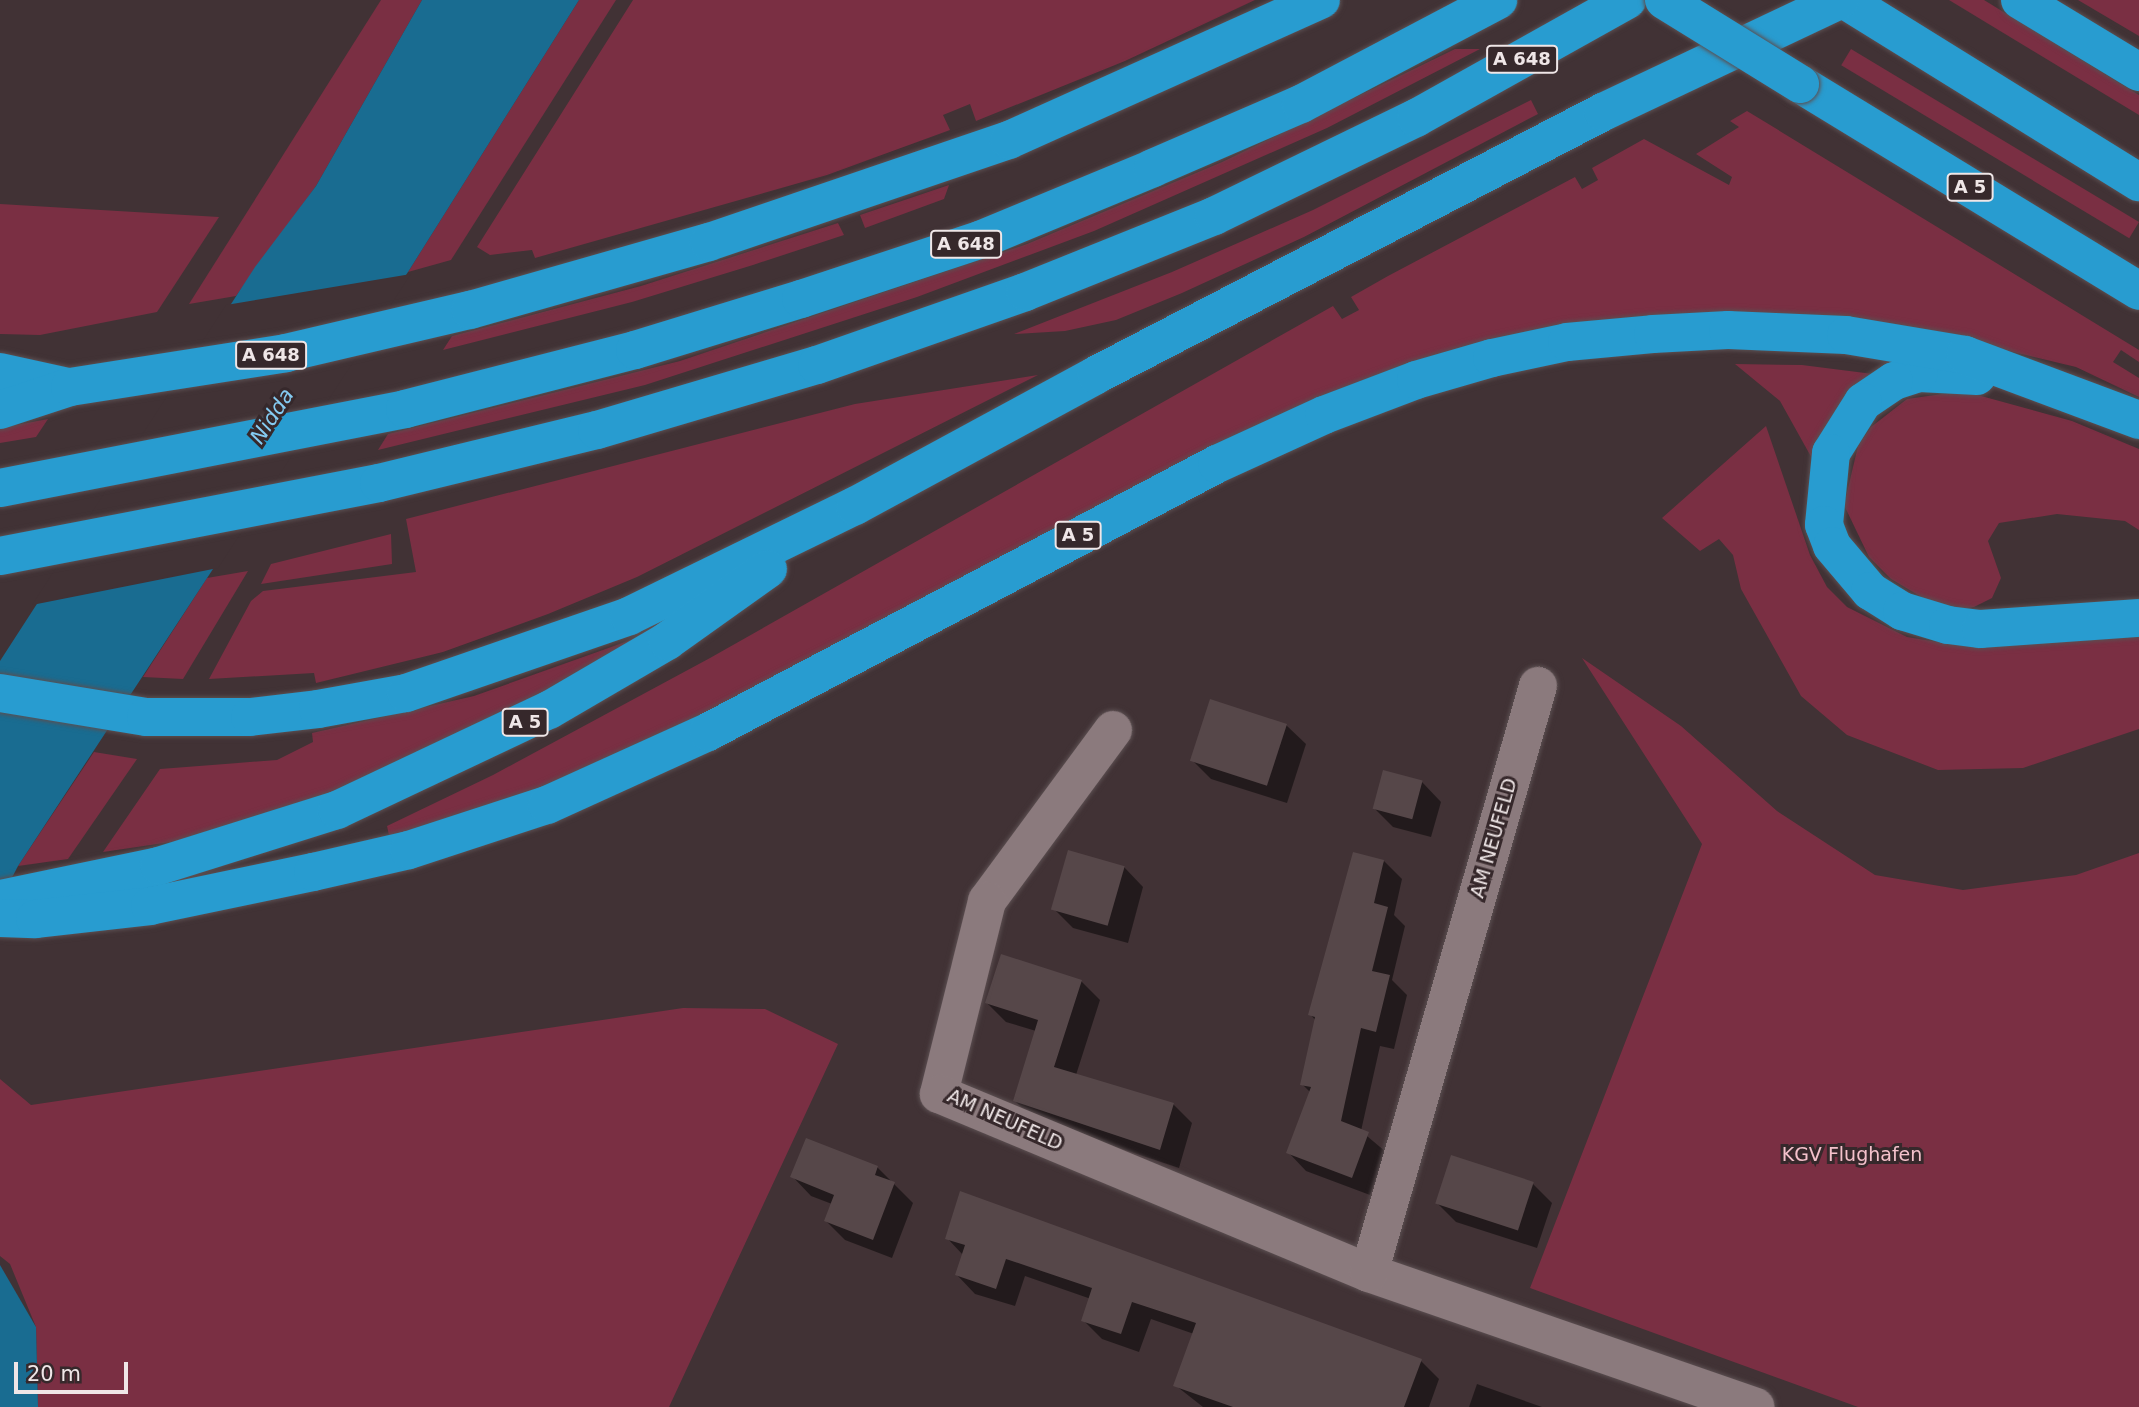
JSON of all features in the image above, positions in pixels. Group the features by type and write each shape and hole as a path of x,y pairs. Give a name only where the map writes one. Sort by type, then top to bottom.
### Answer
{"highway":[{"name":"A 648","path":"0,410 70,387 286,353 470,310 709,242 1009,140 1321,0"},
{"name":"A 648","path":"0,488 405,409 635,351 982,239 1301,104 1498,0"},
{"name":"A 648","path":"0,555 379,483 610,426 817,365 1026,292 1214,216 1416,118 1627,0"},
{"name":"A 5","path":"1664,0 2139,291"},
{"path":"1603,112 1789,0"},
{"path":"0,693 146,717 250,717 318,709 406,693 629,616 855,506 1096,374 1603,112 1843,0 2139,182"},
{"path":"2020,0 2139,72"},
{"name":"A 5","path":"0,918 35,919 150,906 409,849 547,805 708,732 1217,464 1324,415 1492,358 1567,342 1653,334 1785,330 1909,342 1965,355 2139,421"},
{"path":"0,372 70,387"},
{"path":"2038,383 1919,373 1894,381 1863,402 1831,453 1824,525 1832,546 1870,591 1902,611 1948,625 1981,629 2139,618"},
{"name":"A 5","path":"0,900 159,866 337,810 549,710 667,641 855,506"}],"street":[{"name":"AM NEUFELD","path":"1369,1273 1538,685"},
{"name":"AM NEUFELD","path":"1113,730 987,901 939,1094 1369,1273 1748,1406"}],"green space":[{"path":"381,0 422,0 316,186 236,296 189,304"},
{"path":"579,0 616,0 451,260 408,272"},
{"path":"633,0 1255,0 1125,61 976,121 970,104 943,115 950,130 827,175 535,258 532,250 490,255 477,247"},
{"path":"1949,0 1984,0 2139,95 2139,115"},
{"path":"2078,0 2139,0 2139,36"},
{"path":"1455,49 1480,49 1327,128 1094,231 917,297 645,385 378,450 388,434 680,361 1027,244 1222,162"},
{"path":"1851,49 2139,222 2129,238 1841,65"},
{"path":"1531,100 1538,114 1304,237 1182,293 1116,320 1065,331 1014,334 1172,272 1313,210"},
{"path":"1747,111 2139,350 2139,362 2121,350 2113,362 2139,378 2139,397 2076,367 1912,328 1548,330 583,774 390,840 387,826 493,775 710,658 1333,306 1342,319 1359,310 1351,297 1388,276 1575,177 1582,189 1598,180 1592,168 1644,139 1729,185 1732,177 1696,154 1739,127 1730,121"},
{"path":"949,185 944,199 865,228 860,215"},
{"path":"0,204 219,217 157,312 40,335 0,334"},
{"path":"838,223 844,235 753,265 632,302 443,350 452,336 641,286"},
{"path":"1735,364 1802,365 1873,374 1814,462 1780,401"},
{"path":"1038,375 637,577 548,614 443,652 316,683 314,673 209,679 251,601 263,591 416,572 406,519 855,404"},
{"path":"1963,391 2072,421 2139,449 2139,530 2125,521 2057,514 1999,523 1988,541 2001,578 1992,598 1974,607 1959,609 1928,601 1891,579 1869,557 1844,505 1858,446 1871,427 1907,399"},
{"path":"48,419 36,437 0,443 0,428"},
{"path":"1766,426 1810,555 1827,587 1847,607 1907,637 1944,643 2139,637 2139,729 2023,768 1938,770 1847,735 1801,696 1741,589 1733,555 1719,539 1700,551 1662,518"},
{"path":"391,534 392,564 261,584 271,564"},
{"path":"248,571 183,679 143,677 207,578"},
{"path":"673,625 360,791 198,838 103,852 160,769 277,760 313,742 312,733 474,696"},
{"name":"KGV Flughafen","path":"1582,658 1681,726 1777,811 1875,875 1963,890 2076,875 2139,853 2139,1407 1858,1407 1530,1288 1702,844"},
{"path":"94,752 137,759 68,859 18,866"},
{"path":"683,1008 765,1009 838,1044 669,1407 38,1407 36,1327 10,1264 0,1256 0,1079 31,1105"}],"water":[{"name":"Nidda","path":"422,0 579,0 408,272 18,866 0,901 0,661 255,267 316,186"},
{"path":"0,1265 36,1327 38,1407 0,1407"}],"pier":[{"path":"411,274 218,568 32,605 226,305"}],"building":[{"path":"1210,699 1287,724 1267,786 1190,761"},
{"path":"1383,770 1423,781 1412,819 1373,809"},
{"path":"1068,850 1125,866 1108,926 1051,910"},
{"path":"1353,852 1384,860 1374,903 1388,907 1372,971 1390,975 1376,1032 1361,1028 1341,1121 1369,1132 1352,1178 1286,1153 1311,1087 1300,1085 1315,1017 1308,1015"},
{"path":"1001,954 1082,980 1054,1067 1174,1103 1160,1150 1013,1101 1038,1020 985,1003"},
{"path":"806,1138 878,1166 875,1175 895,1182 873,1240 824,1221 834,1195 790,1177"},
{"path":"1451,1155 1534,1182 1518,1230 1435,1204"},
{"path":"960,1191 1422,1359 1404,1407 1233,1407 1173,1386 1196,1323 1132,1302 1121,1334 1081,1321 1092,1288 1006,1259 996,1289 955,1275 965,1245 945,1239"}]}
